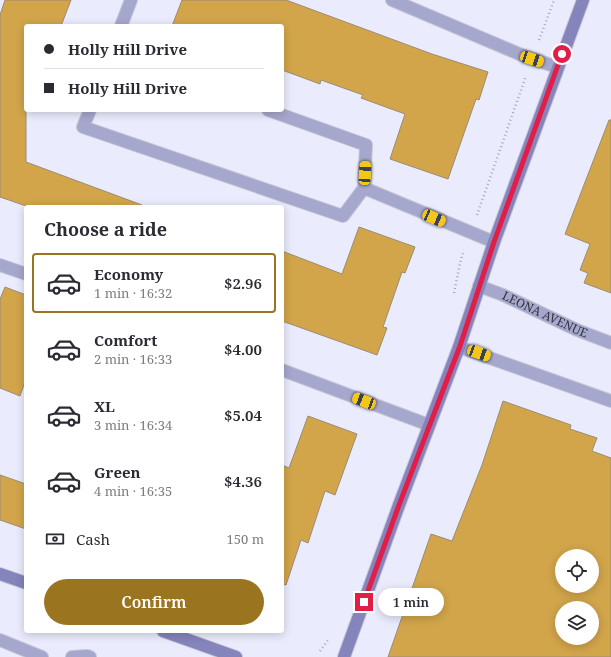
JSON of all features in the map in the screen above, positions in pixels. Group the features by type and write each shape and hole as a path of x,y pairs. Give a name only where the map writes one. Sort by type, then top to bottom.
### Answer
{"street":[{"path":"122,24 131,0"},
{"path":"392,0 532,59 557,67"},
{"path":"344,657 429,425 460,346 494,242 582,0"},
{"path":"89,112 83,127 343,216 364,188 366,145 274,112"},
{"path":"364,188 494,242"},
{"path":"0,265 24,273"},
{"name":"LEONA AVENUE","path":"480,286 576,330 611,343"},
{"path":"460,346 611,401"},
{"path":"284,371 429,425"},
{"path":"0,574 24,582"},
{"path":"169,633 236,657"},
{"path":"0,640 42,657"},
{"path":"72,657 90,657"}],"path":[{"path":"454,295 461,259 470,232 554,0"},
{"path":"320,650 329,638"}],"building":[{"path":"5,0 71,0 62,24 24,24 24,112 26,112 26,162 142,205 24,205 0,197 0,15"},
{"path":"182,0 286,0 432,54 488,72 479,100 476,99 448,179 390,159 405,114 361,98 363,95 321,80 320,84 284,71 284,24 173,24"},
{"path":"609,120 611,120 611,293 584,283 588,273 580,270 590,244 565,234"},
{"path":"359,227 415,247 405,273 402,272 383,327 387,328 377,355 284,322 284,252 342,274"},
{"path":"5,287 24,294 24,385 20,396 0,388 0,299"},
{"path":"503,401 571,425 570,429 597,438 592,451 611,458 611,657 388,657 431,534 452,541 482,465"},
{"path":"308,416 357,434 335,495 325,491 308,543 301,540 286,585 284,584 284,466 289,468"},
{"path":"0,475 24,483 24,528 0,520"}],"route":[{"path":"364,602 429,425 460,346 494,242 562,54"}]}
